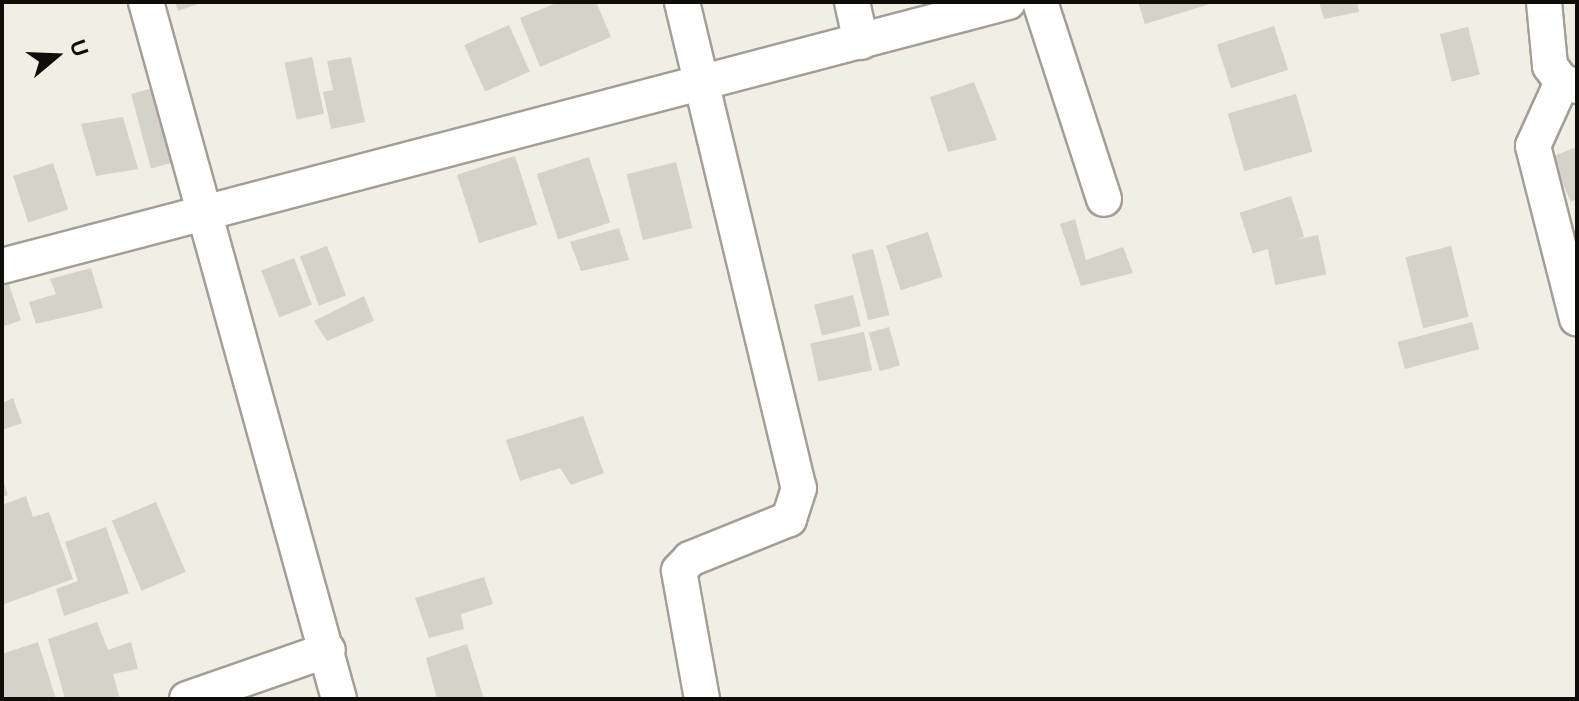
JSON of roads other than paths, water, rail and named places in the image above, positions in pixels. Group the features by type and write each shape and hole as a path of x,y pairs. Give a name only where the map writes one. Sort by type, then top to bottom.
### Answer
{"street":[{"path":"146,2 209,213 339,699"},
{"path":"682,2 799,488 789,519 690,559 679,571 702,699"},
{"path":"852,2 861,42"},
{"path":"2,266 702,86 1008,2"},
{"path":"1040,2 1104,199"},
{"path":"1544,2 1550,66 1570,84 1533,146 1577,318"},
{"path":"187,699 328,650"}]}
